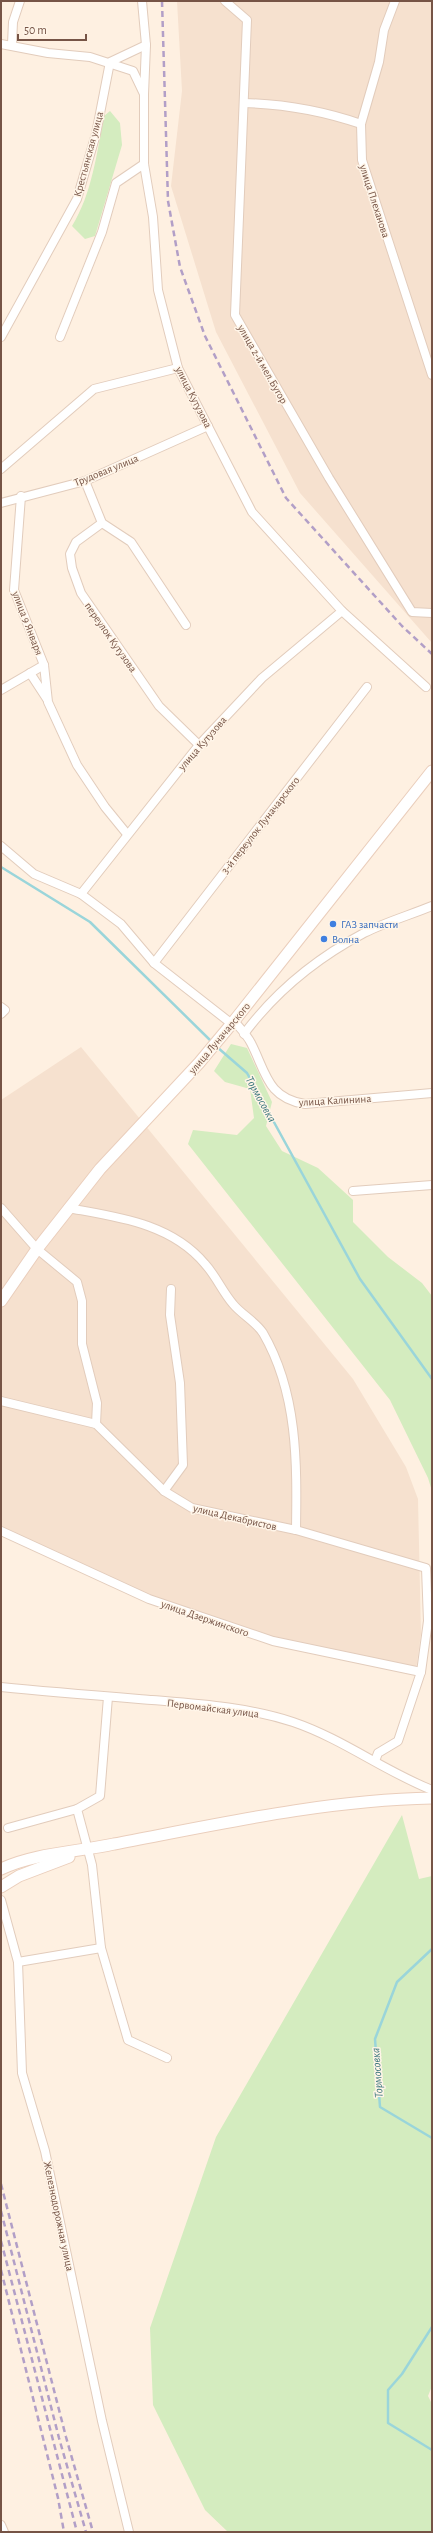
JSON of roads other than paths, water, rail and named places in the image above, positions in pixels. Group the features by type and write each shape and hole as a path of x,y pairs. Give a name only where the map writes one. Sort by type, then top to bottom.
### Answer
{"main road":[{"name":"улица Луначарского","path":"1,1302 37,1249 68,1208 100,1169 199,1063 432,771"},
{"path":"1,1869 42,1856 88,1849 233,1821 322,1807 393,1799 432,1798"},
{"path":"1,1887 19,1876 88,1849"}],"street":[{"path":"12,44 13,22 20,1"},
{"path":"110,62 146,45 142,1"},
{"name":"улица 2-й мел.Бугор","path":"225,1 247,20 235,315 328,478 412,612 432,613"},
{"name":"улица Плеханова","path":"395,1 384,30 379,62 361,124 362,160 432,375"},
{"name":"улица Кутузова","path":"1,44 12,44 48,53 90,57 110,62 133,71 144,94"},
{"name":"улица Кутузова","path":"146,45 144,164 153,217 158,290 178,368 252,512 342,611 426,687"},
{"name":"Крестьянская улица","path":"1,337 77,199 96,134 110,62"},
{"path":"244,103 277,104 340,117 361,124"},
{"path":"60,337 102,232 116,183 144,164"},
{"path":"1,469 94,389 178,368"},
{"name":"Трудовая улица","path":"1,504 21,496 85,481 208,426"},
{"path":"85,481 102,523 131,542 186,625"},
{"name":"улица 9 Января","path":"21,496 14,590 44,665 48,702"},
{"name":"переулок Кутузова","path":"102,523 76,542 70,554 72,568 81,593 159,706 199,745"},
{"name":"улица Кутузова","path":"81,894 199,745 262,678 342,611"},
{"path":"1,690 44,665"},
{"name":"улица 9 Января","path":"30,673 48,702 77,765 105,807 127,834"},
{"name":"3-й переулок Луначарского","path":"154,963 367,687"},
{"name":"улица Калинина","path":"1,846 34,874 81,894 121,924 154,963 233,1022 244,1034 270,1085 278,1094 290,1102 305,1104 432,1093"},
{"path":"244,1034 265,1006 306,970 364,933 432,906"},
{"path":"353,1191 432,1185"},
{"path":"1,1208 37,1249 77,1282 82,1301 82,1344 97,1403 96,1424 1,1401"},
{"path":"68,1208 130,1220 171,1235 205,1263 233,1304 262,1332 289,1397 297,1469 296,1530"},
{"path":"164,1491 182,1465 180,1383 170,1315 171,1289"},
{"name":"улица Декабристов","path":"96,1424 164,1491 192,1508 296,1530 426,1568 428,1622 421,1672"},
{"name":"улица Дзержинского","path":"1,1531 149,1599 266,1638 421,1672"},
{"path":"375,1761 378,1754 398,1741 421,1672"},
{"name":"Первомайская улица","path":"1,1687 224,1707 258,1713 293,1722 330,1737 409,1781 432,1790"},
{"path":"8,1828 77,1809 100,1796 108,1697"},
{"path":"77,1809 88,1849 101,1948 128,2040 167,2058"},
{"name":"Железнодорожная улица","path":"1,1900 18,1962 22,2073 45,2151 102,2421 129,2532"},
{"path":"18,1962 101,1948"},
{"path":"1,2525 4,2532"}],"waterway":[{"name":"Тормосовка","path":"1,867 90,922 212,1042"},
{"name":"Тормосовка","path":"217,1047 247,1073 360,1279 432,1379"},
{"name":"Тормосовка","path":"432,1949 397,1982 375,2039 380,2107 432,2138"},
{"name":"Тормосовка","path":"432,2327 402,2374 388,2390 388,2423 432,2450"}],"railway":[{"path":"162,1 168,201 180,267 205,336 286,498 402,626 432,654"},
{"path":"1,2184 66,2437 93,2532"},
{"path":"1,2211 59,2438 86,2532"},
{"path":"1,2241 77,2532"},
{"path":"1,2270 58,2498 64,2532"}],"place":[{"name":"ГАЗ запчасти","path":"333,924"},
{"name":"Волна","path":"324,939"}]}
